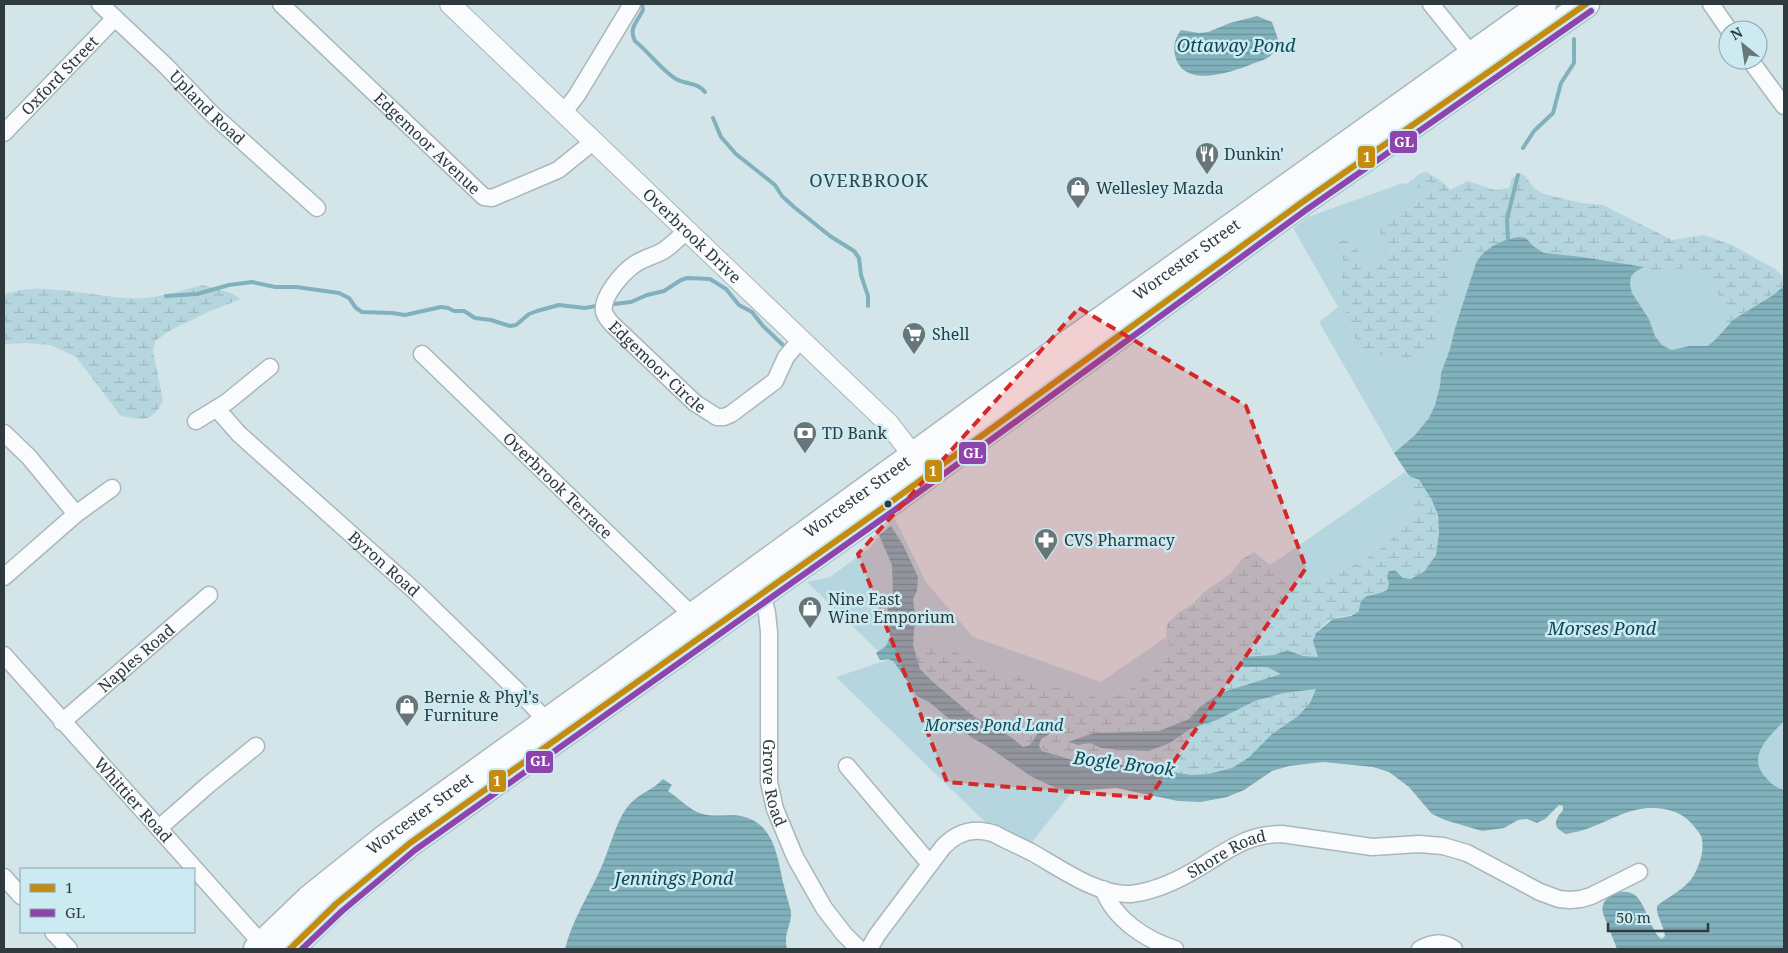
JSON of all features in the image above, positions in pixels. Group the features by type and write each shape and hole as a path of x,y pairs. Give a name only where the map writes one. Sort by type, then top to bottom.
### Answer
{"highway":[{"name":"Worcester Street","path":"290,949 336,904 390,858 762,594 920,465 1542,4"},
{"name":"Worcester Street","path":"259,947 309,900 365,852 692,616 920,465 1586,4"}],"street":[{"name":"Upland Road","path":"100,4 166,66 210,112 316,208"},
{"name":"Edgemoor Avenue","path":"281,4 484,197 492,198 552,173 571,161 594,141"},
{"name":"Overbrook Drive","path":"450,4 889,424 920,465"},
{"path":"564,112 577,95 632,4"},
{"path":"1431,4 1472,55"},
{"path":"1711,4 1722,20"},
{"name":"Oxford Street","path":"4,133 115,18"},
{"path":"1757,70 1784,106"},
{"name":"Edgemoor Circle","path":"687,230 662,251 644,259 628,270 608,294 604,304 604,312 607,318 687,397 717,417 731,414 775,381 786,357 801,339"},
{"name":"Overbrook Terrace","path":"422,354 692,616"},
{"path":"196,421 217,409 270,367"},
{"name":"Byron Road","path":"217,409 239,434 421,597 531,704 547,722"},
{"path":"4,433 28,457 76,514"},
{"path":"4,577 76,514 112,488"},
{"name":"Grove Road","path":"762,594 767,612 769,632 770,782 775,809 795,857 824,908 844,934 859,949"},
{"name":"Naples Road","path":"62,722 209,595"},
{"name":"Whittier Road","path":"4,655 193,868"},
{"path":"159,828 256,746"},
{"path":"847,766 930,864"},
{"name":"Shore Road","path":"869,949 877,935 949,840 975,830 985,831 1033,853 1083,881 1113,892 1130,894 1154,888 1192,872 1246,840 1268,834 1282,834 1372,847 1419,844 1443,846 1467,854 1540,892 1570,900 1591,896 1640,872"},
{"name":"Whittier Road","path":"195,871 259,947"},
{"path":"4,877 20,895"},
{"path":"1104,889 1113,907 1133,927 1155,942 1175,949"},
{"path":"54,933 69,949"},
{"path":"1420,949 1430,944 1439,943 1447,944 1454,949"}],"highlighted area":[{"path":"1079,308 1246,406 1306,568 1149,798 947,782 858,554"}],"green space":[{"path":"1427,172 1444,183 1450,190 1468,181 1495,190 1509,188 1512,178 1520,173 1525,176 1535,189 1544,194 1582,203 1603,205 1672,240 1704,235 1732,245 1775,269 1784,277 1784,286 1726,327 1717,287 1701,270 1690,266 1669,272 1660,272 1644,267 1544,253 1526,239 1518,237 1508,239 1489,248 1481,255 1464,256 1452,264 1449,270 1451,284 1446,302 1439,314 1436,340 1421,361 1379,355 1361,345 1350,328 1344,306 1343,258 1339,247 1335,245 1334,241 1342,239 1349,241 1354,245 1368,267 1374,270 1381,265 1384,260 1385,248 1378,221 1426,197 1427,192 1422,188 1401,189 1419,174"},
{"path":"1403,183 1529,213 1784,286 1726,327 1707,346 1689,346 1672,350 1662,345 1655,336 1649,319 1632,293 1631,277 1635,272 1643,268 1476,263 1441,373 1435,405 1429,418 1415,435 1394,453 1319,322 1338,307 1293,228 1308,217"},
{"path":"202,285 231,293 241,299 171,330 155,341 153,351 163,401 155,413 146,418 121,416 76,357 50,345 4,344 4,295 19,290 54,290 111,297 146,298"},
{"name":"Morses Pond Land","path":"1405,472 1438,515 1220,693 1095,763 1032,842 985,822 836,677 887,660 807,582 830,577 870,548 894,517 926,582 973,637 1101,682"},
{"path":"1409,476 1418,480 1425,488 1434,505 1439,525 1439,536 1434,558 1424,572 1409,580 1401,577 1396,571 1387,590 1365,598 1360,605 1359,611 1352,615 1333,619 1323,625 1314,639 1314,646 1318,657 1303,656 1287,650 1275,655 1244,657 1240,667 1267,667 1282,674 1220,693 1200,707 1189,719 1159,731 1094,733 1069,742 1078,745 1090,743 1101,748 1170,743 1190,729 1217,720 1255,701 1284,693 1316,689 1310,703 1298,716 1272,734 1248,758 1232,768 1208,774 1191,775 1086,762 1048,752 1039,746 1040,730 1030,745 1023,747 1011,737 973,716 920,669 917,658 920,649 929,643 964,656 982,669 995,673 1015,672 1031,677 1042,684 1101,699 1123,694 1168,657 1167,624 1178,613 1194,603 1204,592 1230,574 1242,559 1254,552 1273,567 1280,580 1292,584 1336,574 1364,560 1384,546 1408,524 1414,508 1415,493"},
{"path":"1784,721 1784,790 1774,786 1765,777 1759,767 1758,759 1763,745"}],"water":[{"name":"Ottaway Pond","path":"1257,16 1272,22 1280,45 1267,58 1243,68 1208,76 1187,72 1179,66 1174,45 1181,30 1199,33 1208,32 1230,23"},
{"name":"Morses Pond","path":"1518,237 1526,238 1533,246 1544,253 1644,267 1635,272 1631,277 1632,293 1649,319 1655,336 1662,345 1672,350 1689,346 1707,346 1733,320 1784,286 1784,721 1763,745 1758,759 1759,767 1765,777 1774,786 1784,790 1784,949 1617,949 1604,916 1604,903 1607,898 1618,892 1631,893 1636,896 1640,900 1659,937 1662,939 1665,936 1657,906 1688,883 1695,873 1701,857 1702,839 1687,819 1675,812 1662,808 1639,809 1624,813 1586,829 1566,834 1558,829 1556,824 1563,810 1563,806 1559,805 1545,819 1537,823 1527,819 1518,820 1504,828 1482,831 1432,814 1409,787 1389,772 1373,767 1323,762 1289,766 1272,771 1244,790 1227,797 1201,802 1178,801 1116,788 1075,791 1056,788 1032,777 971,737 929,702 917,696 894,662 889,659 880,660 876,653 886,646 890,637 887,601 893,594 892,565 879,535 891,526 903,545 918,577 917,591 913,599 915,616 913,645 920,669 973,716 1011,737 1023,747 1030,745 1040,730 1051,727 1048,735 1041,739 1039,746 1042,751 1072,760 1140,767 1191,775 1208,774 1232,768 1248,758 1272,734 1298,716 1310,703 1316,689 1284,693 1255,701 1217,720 1190,729 1170,743 1148,751 1101,748 1090,743 1078,745 1068,742 1094,733 1159,731 1189,719 1200,707 1220,693 1281,674 1267,667 1240,667 1244,657 1275,655 1287,650 1303,656 1318,657 1313,641 1316,633 1333,619 1351,616 1359,611 1362,600 1368,596 1387,590 1389,571 1396,571 1403,578 1411,579 1425,571 1436,555 1439,533 1438,515 1431,498 1419,480 1409,476 1394,453 1415,435 1429,418 1435,405 1441,373 1476,263 1494,245"},
{"name":"Jennings Pond","path":"663,779 672,785 668,791 698,812 708,815 743,816 765,829 774,847 791,912 786,938 787,949 565,949 572,928 601,868 617,826 625,811 633,801"}],"waterway":[{"name":"Bogle Brook","path":"642,4 643,10 633,28 635,41 670,75 680,81 695,85 705,92"},
{"path":"1523,148 1534,131 1553,113 1561,83 1574,63 1574,39"},
{"name":"Bogle Brook","path":"713,118 721,137 736,154 775,185 782,196 794,207 830,236 854,251 859,258 861,275 868,296 868,306"},
{"path":"1508,239 1507,219 1518,175"},
{"path":"614,304 631,302 647,295 664,291 687,278 710,279 726,289 739,305 752,312 763,326 785,347"},
{"path":"166,296 197,294 229,285 252,282 275,287 296,287 339,293 349,298 356,308 362,312 405,315 441,307 454,311 464,311 475,318 491,320 510,326 516,325 529,314 559,305 585,308 596,306"}],"transit line":[{"name":"1","path":"290,949 336,904 410,843 884,507 1301,203 1586,4"},
{"name":"GL","path":"302,949 342,911 415,850 889,514 1306,210 1591,11"}],"place":[{"name":"Dunkin'","path":"1207,175"},
{"name":"Wellesley Mazda","path":"1078,209"},
{"name":"Shell","path":"914,355"},
{"name":"TD Bank","path":"805,454"},
{"name":"CVS Pharmacy","path":"1046,561"},
{"name":"Nine East Wine Emporium","path":"810,629"},
{"name":"Bernie & Phyl's Furniture","path":"407,727"}],"district":[{"name":"OVERBROOK","path":"869,181"}]}
